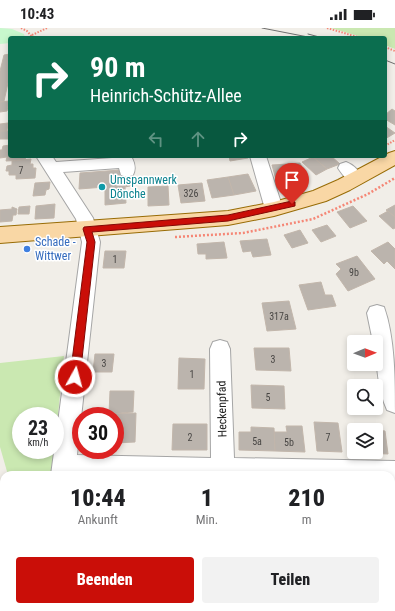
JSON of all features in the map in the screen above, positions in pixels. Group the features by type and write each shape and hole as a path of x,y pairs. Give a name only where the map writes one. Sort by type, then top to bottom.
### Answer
{"main road":[{"path":"0,235 228,218 274,209 319,196 351,173 395,157"}],"street":[{"path":"45,158 84,218 91,242 64,471"},
{"path":"259,158 274,209"},
{"path":"54,171 61,166 126,162 127,170"},
{"path":"377,313 395,403"},
{"name":"Heckenpfad","path":"220,349 223,470"},
{"path":"195,471 280,471"}],"path":[{"path":"21,28 31,36"},
{"path":"34,36 47,28"},
{"path":"327,28 354,36"}],"green space":[{"path":"0,28 12,29 24,34 24,36 8,36 8,43 0,44"},
{"path":"331,28 395,28 395,49 387,46 387,36 358,36"},
{"path":"64,356 59,407 12,407 12,459 53,459 52,471 7,471 0,447 0,363"}],"building":[{"path":"8,54 8,83 4,101 0,102 0,71 4,55"},
{"path":"8,101 7,111 0,112 0,102"},
{"path":"392,109 395,111 395,125 387,120 387,113"},
{"path":"8,123 7,131 0,131 0,124"},
{"path":"387,127 395,133 387,138"},
{"path":"0,131 8,131 8,139 0,139"},
{"path":"8,145 8,158 26,158 25,160 6,161 7,157 0,158 0,150 2,150 3,146"},
{"path":"229,158 248,158 230,161"},
{"path":"314,158 333,158 340,164 327,169"},
{"path":"314,158 327,169 316,175 302,162"},
{"path":"31,159 30,164 33,164 33,168 36,168 35,178 16,179 16,175 9,175 9,171 6,171 7,166 12,165 12,161"},
{"path":"300,163 307,180 294,181 288,164"},
{"path":"288,164 294,181 277,183 272,165"},
{"name":"Umspannwerk Dönche","path":"120,170 120,177 130,177 130,186 125,187 126,203 105,205 105,187 79,189 80,173"},
{"path":"248,174 256,191 234,195 228,177"},
{"path":"228,177 234,195 212,198 207,180"},
{"path":"50,182 49,189 46,190 45,195 33,196 35,183"},
{"path":"202,183 205,201 181,203 178,185"},
{"path":"168,186 169,205 148,206 148,187"},
{"path":"55,204 54,218 35,219 36,206"},
{"path":"395,205 395,217 386,210"},
{"path":"30,206 29,214 18,214 19,207"},
{"path":"353,206 367,221 350,228 337,212"},
{"path":"12,207 17,209 16,215 13,215 12,221 0,222 0,210 12,209"},
{"path":"388,211 395,217 395,228 393,229 379,216"},
{"path":"327,225 336,236 321,242 312,230"},
{"path":"300,230 308,243 292,248 284,235"},
{"path":"267,239 271,255 253,257 251,251 243,252 240,241"},
{"path":"224,242 227,258 206,259 206,254 198,254 197,244"},
{"path":"388,242 395,249 395,269 387,261 384,264 371,251"},
{"path":"105,251 126,251 124,268 103,268"},
{"path":"357,256 375,279 348,291 336,274 341,269 336,264"},
{"path":"321,282 325,295 332,295 336,306 308,310 299,285"},
{"path":"289,301 296,329 267,331 262,303"},
{"path":"254,348 289,348 291,371 256,370"},
{"path":"95,354 114,354 112,372 93,372"},
{"path":"179,358 205,359 204,389 178,389"},
{"path":"251,385 284,386 285,409 252,408"},
{"path":"110,391 134,391 133,412 124,413 124,407 109,407"},
{"path":"124,413 136,413 135,442 124,443"},
{"path":"314,422 338,423 342,452 317,451"},
{"path":"173,424 207,424 207,450 172,450"},
{"path":"286,426 302,426 305,452 275,451 274,432 287,432"},
{"path":"251,427 274,428 275,451 239,450 239,432 251,432"},
{"path":"383,431 385,431 388,454 383,454"}],"tram line":[{"path":"262,28 303,36"},
{"path":"308,34 316,36"},
{"path":"387,61 395,64"}],"place":[{"name":"Umspannwerk Dönche","path":"102,187"},
{"name":"Schade - Wittwer","path":"27,249"}],"route":[{"path":"75,377 91,242 87,229 228,218 292,204"}]}
